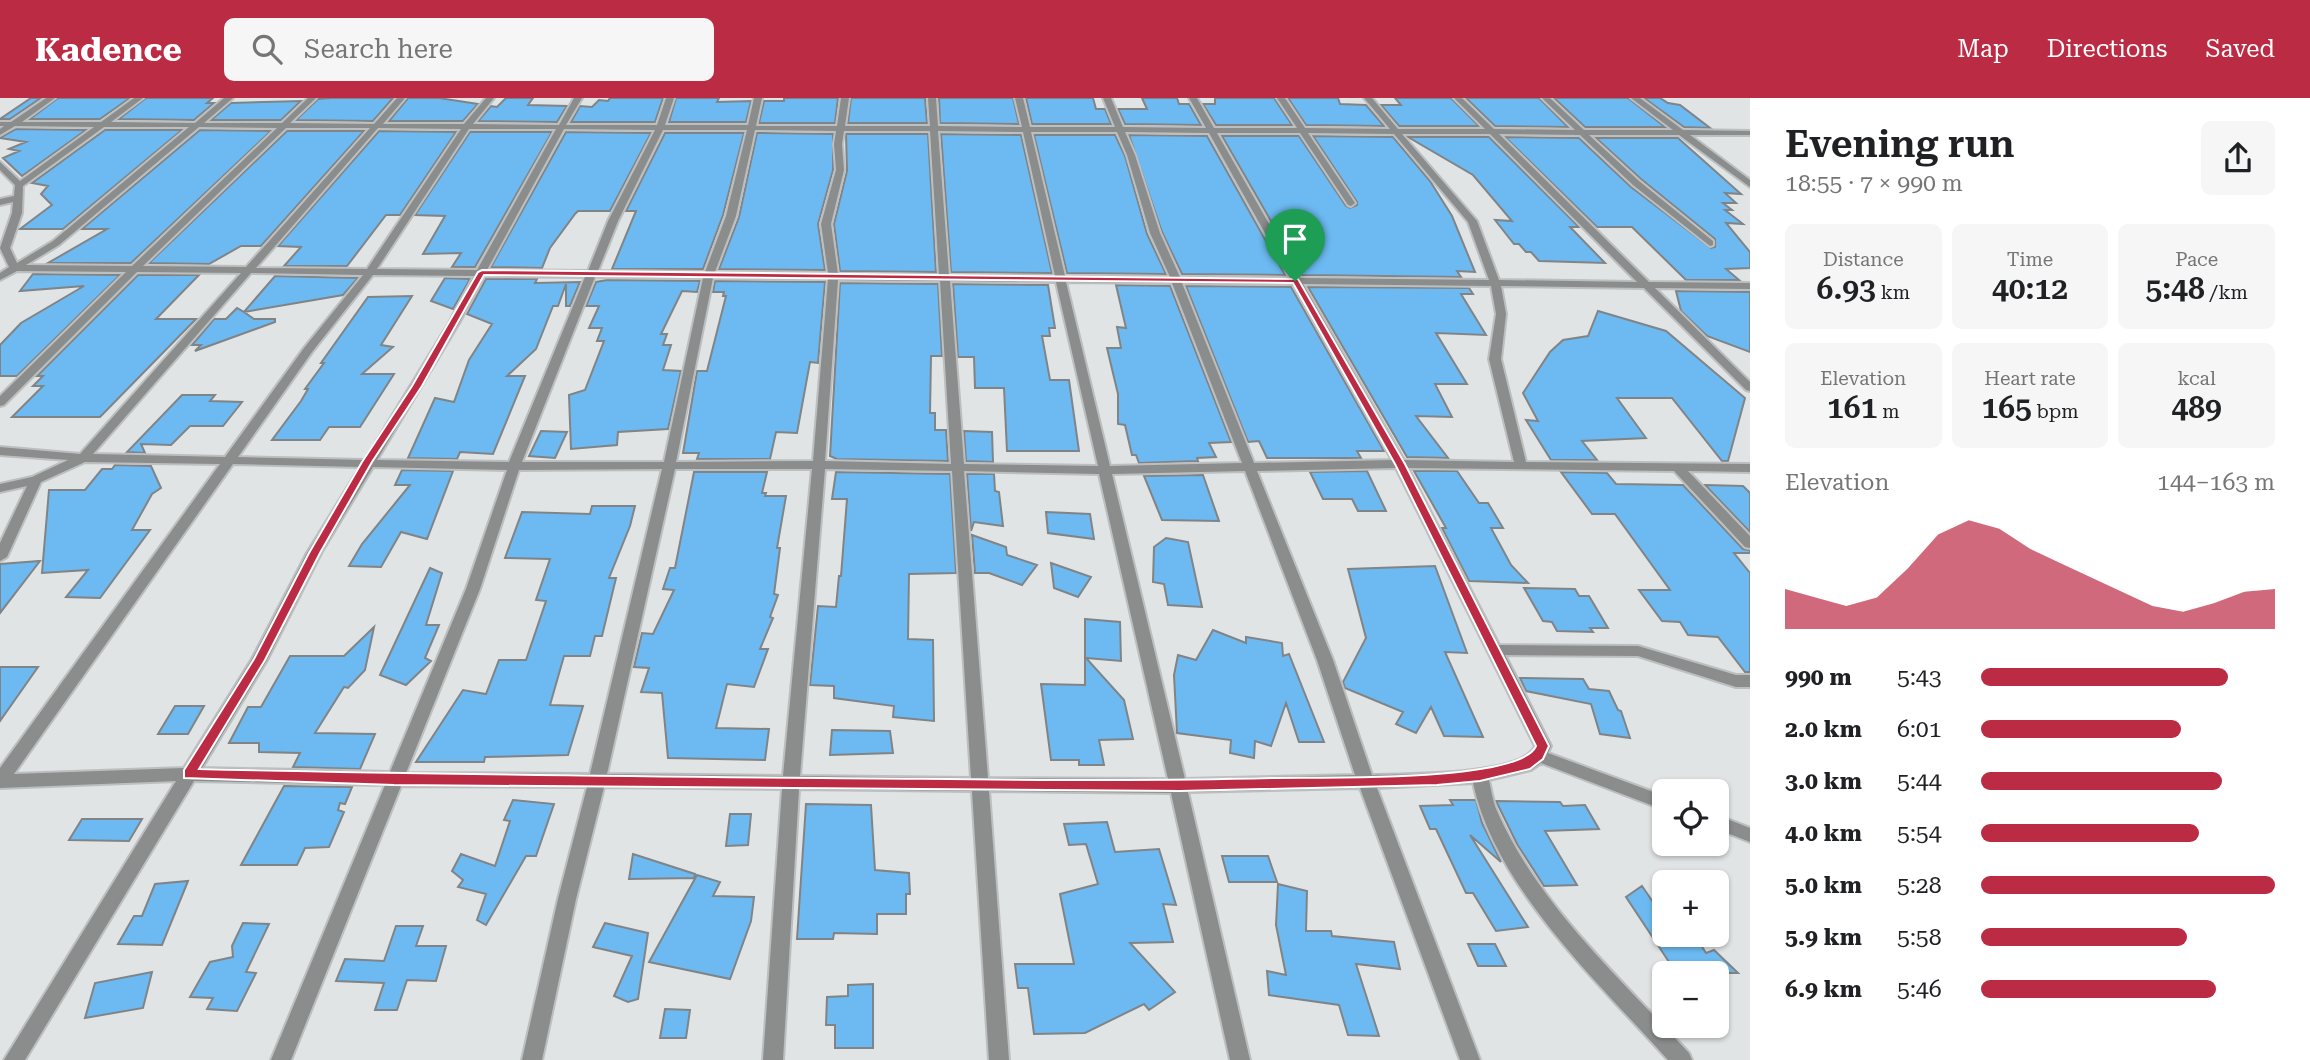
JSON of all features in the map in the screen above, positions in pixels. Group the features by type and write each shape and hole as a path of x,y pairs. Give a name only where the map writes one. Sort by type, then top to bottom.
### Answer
{"street":[{"path":"0,134 51,98"},
{"path":"19,185 139,98"},
{"path":"0,277 56,243 229,98"},
{"path":"0,403 48,352 312,98"},
{"path":"0,488 36,480 83,458 401,98"},
{"path":"0,781 308,351 370,271 467,126 490,98"},
{"path":"15,1060 259,660 314,553 367,462 417,386 578,98"},
{"path":"281,1060 473,589 514,466 613,221 660,127 670,98"},
{"path":"531,1060 566,899 597,780 669,467 709,275 731,216 758,98"},
{"path":"773,1060 791,783 832,276 826,224 840,170 838,144 845,98"},
{"path":"932,98 999,1060"},
{"path":"1019,98 1103,470 1180,786 1240,1060"},
{"path":"1107,98 1118,130 1131,155 1155,233 1176,280 1325,660 1366,782 1470,1060"},
{"path":"0,781 189,774 394,779 1180,786 1366,782 1480,776 1525,765 1539,756 1543,746 1400,464 1193,98"},
{"path":"1281,98 1351,203"},
{"path":"1368,98 1472,221 1495,283 1501,314 1495,359 1521,466"},
{"path":"1458,98 1750,388"},
{"path":"1546,98 1636,183 1710,243"},
{"path":"1635,98 1750,184"},
{"path":"0,124 1750,134"},
{"path":"0,165 19,185 17,213 5,248 14,268"},
{"path":"0,202 18,198"},
{"path":"14,268 1750,286"},
{"path":"0,450 83,458 514,466 818,465 1103,470 1400,464 1750,468"},
{"path":"1678,468 1750,544"},
{"path":"0,557 36,480"},
{"path":"1494,650 1638,651 1737,681 1750,681"},
{"path":"1539,756 1652,798"},
{"path":"1480,776 1487,808 1511,856 1552,918 1682,1060"},
{"path":"1729,827 1750,835"}],"building":[{"path":"31,98 41,98 10,119 0,119"},
{"path":"58,98 130,98 100,119 30,119"},
{"path":"146,98 213,98 207,103 214,103 194,120 119,119"},
{"path":"393,98 373,121 296,120 318,99"},
{"path":"408,98 439,98 478,104 463,121 389,121"},
{"path":"506,98 533,98 528,105 567,106 557,122 478,121 491,106 497,107"},
{"path":"610,98 663,98 655,122 571,122 580,106 592,107 599,100 608,101"},
{"path":"676,98 719,98 717,102 751,101 746,122 669,122"},
{"path":"784,98 838,98 835,123 759,123 764,101 784,101"},
{"path":"851,98 925,98 927,123 848,123"},
{"path":"939,98 1013,98 1019,124 940,123"},
{"path":"1026,98 1093,98 1096,109 1105,109 1111,124 1032,124"},
{"path":"1142,98 1177,98 1179,104 1189,104 1201,125 1125,124 1118,109 1147,109"},
{"path":"1215,98 1274,98 1292,125 1216,125 1203,104 1215,104"},
{"path":"1288,98 1338,98 1340,104 1366,105 1384,126 1306,125"},
{"path":"1395,98 1451,98 1479,126 1399,126 1381,105 1401,105"},
{"path":"1466,98 1539,98 1568,127 1495,126"},
{"path":"1554,98 1628,98 1665,127 1585,127"},
{"path":"1644,98 1660,98 1680,105 1710,128 1684,127"},
{"path":"301,101 281,120 211,120 231,103"},
{"path":"16,129 86,130 22,176 3,158 19,151 9,149 26,142 0,138"},
{"path":"105,130 182,130 63,229 20,229 52,205 41,194 48,186 32,183"},
{"path":"200,130 271,131 131,263 48,263 107,229 82,229"},
{"path":"287,131 364,131 261,246 241,246 209,264 149,263"},
{"path":"379,131 456,132 400,215 386,215 347,266 284,266 301,247 278,246"},
{"path":"470,132 552,132 475,267 452,267 461,253 423,254 445,216 415,215"},
{"path":"566,132 651,133 610,211 578,211 550,248 542,268 491,267"},
{"path":"665,133 744,133 723,215 703,269 612,269 636,211 626,211"},
{"path":"757,133 833,134 833,170 818,224 825,270 719,269 739,217"},
{"path":"846,134 928,134 936,272 840,271 834,224 847,171"},
{"path":"941,134 1021,135 1052,273 951,272"},
{"path":"1034,135 1115,135 1125,156 1147,234 1166,274 1067,273"},
{"path":"1129,135 1207,136 1285,275 1182,274 1162,232"},
{"path":"1222,136 1299,136 1346,206 1350,208 1357,205 1357,202 1313,136 1393,137 1430,181 1452,216 1475,272 1457,271 1461,277 1302,275"},
{"path":"1408,137 1489,137 1579,227 1570,227 1605,263 1539,261 1531,252 1526,252 1519,244 1514,244 1495,220 1512,221 1473,175"},
{"path":"1505,137 1579,138 1631,187 1711,248 1715,247 1715,239 1641,179 1596,138 1678,138 1741,194 1725,193 1736,203 1723,203 1732,210 1725,210 1743,224 1726,223 1750,252 1750,268 1726,269 1739,280 1686,280 1632,227 1597,227"},
{"path":"33,274 120,275 17,376 0,376 0,345 21,323 84,286 20,291"},
{"path":"138,275 199,275 156,319 196,319 100,417 12,417 43,386 33,386 43,376 37,376"},
{"path":"275,276 358,278 343,295 244,312"},
{"path":"445,278 470,279 453,309 431,301"},
{"path":"486,279 537,279 535,283 580,282 570,306 566,306 566,284 558,306 553,306 536,349 507,376 525,376 493,454 460,452 457,459 408,458 435,398 454,402 469,360 492,324 467,314"},
{"path":"700,281 697,292 682,291 661,334 667,334 663,345 671,345 663,370 681,371 668,429 618,432 617,445 571,449 569,395 585,390 604,341 597,341 602,328 589,328 599,306 586,306 596,282"},
{"path":"715,281 825,282 818,363 810,362 797,433 776,432 770,459 697,459 699,453 683,453 697,371 707,371 726,296 723,296 724,292 713,292"},
{"path":"840,283 938,284 942,356 931,356 930,413 935,413 935,430 946,430 948,461 837,459 830,456"},
{"path":"953,284 1048,285 1055,328 1049,328 1050,336 1042,336 1050,380 1069,380 1079,451 1007,451 1004,388 975,388 974,357 958,357"},
{"path":"1116,285 1170,286 1231,442 1209,443 1216,457 1197,458 1198,461 1139,463 1136,455 1132,455 1125,425 1118,424 1118,394 1107,348 1121,348 1117,327 1126,328"},
{"path":"1186,286 1291,287 1384,451 1357,451 1361,458 1267,458 1259,441 1248,442"},
{"path":"1308,287 1469,288 1473,294 1461,294 1486,335 1436,333 1467,384 1435,384 1452,417 1416,416 1448,458 1407,457"},
{"path":"1676,291 1750,292 1750,352 1707,336 1681,311"},
{"path":"412,296 381,345 393,347 362,374 394,374 360,427 329,427 320,440 272,440 301,401 308,389 305,389 324,363 321,363 368,297"},
{"path":"237,308 254,319 275,319 275,322 195,351 201,345 192,345 214,319 226,319"},
{"path":"1598,311 1666,331 1745,398 1728,461 1722,461 1672,398 1617,398 1646,438 1582,441 1597,460 1551,460 1526,420 1538,421 1523,393 1550,352 1563,340 1588,336"},
{"path":"182,395 215,395 210,401 242,402 223,426 190,426 171,445 141,444 145,453 127,452"},
{"path":"541,431 567,432 555,458 529,456"},
{"path":"964,431 992,432 993,462 966,461"},
{"path":"115,465 151,466 161,488 152,494 132,530 150,530 100,598 66,597 88,570 42,573 49,490 85,490 102,469 112,469"},
{"path":"402,470 453,471 427,539 401,532 381,567 349,566 362,544 410,485 395,485"},
{"path":"1367,471 1386,511 1358,511 1352,499 1323,499 1310,472"},
{"path":"1414,471 1457,471 1479,503 1488,503 1503,528 1491,528 1511,565 1528,583 1469,581 1442,528 1446,528"},
{"path":"694,472 767,472 762,493 766,493 765,496 786,496 777,548 780,548 774,594 778,595 770,617 773,618 760,649 768,649 754,687 727,684 716,728 769,729 765,760 668,758 662,693 641,692 649,668 634,667 642,633 653,634 674,590 663,589 670,568 675,568"},
{"path":"836,472 950,474 956,573 909,574 908,639 933,640 934,721 893,717 894,706 834,698 834,686 810,685 818,606 836,607 841,576 847,499 832,499"},
{"path":"1561,472 1607,473 1616,484 1683,485 1743,549 1750,550 1750,553 1734,553 1750,573 1750,672 1745,672 1718,637 1688,635 1680,622 1662,621 1639,590 1670,590 1615,514 1592,514"},
{"path":"967,474 994,474 1003,526 974,522 971,531"},
{"path":"1203,475 1219,521 1162,520 1144,476"},
{"path":"1705,485 1743,486 1750,493 1750,532"},
{"path":"592,506 635,506 609,578 616,578 602,636 595,636 590,656 564,656 550,705 583,706 568,755 485,757 484,762 416,762 463,690 486,694 499,660 526,660 546,601 536,600 550,559 505,558 522,512 590,514"},
{"path":"1046,512 1090,514 1094,539 1048,533"},
{"path":"972,535 1006,547 1007,555 1037,565 1022,585 989,573 975,573"},
{"path":"1166,538 1188,542 1202,607 1168,605 1164,584 1153,582 1154,547"},
{"path":"40,561 0,613 0,564"},
{"path":"1051,563 1091,577 1078,597 1054,588"},
{"path":"1435,566 1467,653 1445,652 1483,737 1444,736 1431,707 1416,733 1396,724 1403,712 1345,688 1343,682 1366,638 1348,569"},
{"path":"430,568 442,573 426,625 439,625 425,658 431,661 406,685 380,675"},
{"path":"1524,588 1575,589 1579,596 1589,596 1608,628 1590,628 1593,632 1557,631 1552,622 1543,621"},
{"path":"1085,619 1120,622 1121,661 1086,658 1124,700 1133,739 1099,740 1104,765 1079,765 1079,760 1051,760 1041,684 1085,685"},
{"path":"374,627 365,670 348,688 344,687 315,733 375,734 360,769 293,767 300,753 259,752 259,743 229,743 248,707 261,707 290,656 344,656"},
{"path":"1213,630 1246,643 1246,637 1282,643 1283,656 1289,654 1324,742 1299,742 1286,703 1271,746 1255,741 1254,758 1230,753 1231,740 1177,733 1174,675 1178,655 1196,660"},
{"path":"0,667 38,667 0,721"},
{"path":"1520,678 1583,679 1589,689 1609,691 1621,711 1630,738 1600,734 1591,704 1526,691"},
{"path":"175,706 204,706 188,734 158,734"},
{"path":"832,730 890,731 893,753 830,755"},
{"path":"284,786 352,787 345,804 340,803 338,810 344,812 329,847 305,848 297,865 241,865"},
{"path":"513,800 554,804 536,856 526,856 486,925 477,920 486,894 458,887 463,880 452,871 461,854 495,866 510,821 504,820"},
{"path":"1450,800 1476,800 1482,823 1501,862 1470,835 1528,927 1496,931 1473,893 1466,893 1436,829 1430,829 1420,806 1453,805"},
{"path":"1496,801 1585,805 1599,829 1545,831 1577,885 1544,886 1517,844"},
{"path":"806,804 871,805 875,870 909,873 910,894 906,894 906,914 877,914 877,934 834,933 833,939 797,939"},
{"path":"730,814 751,814 748,845 726,846"},
{"path":"82,819 142,819 129,841 69,840"},
{"path":"1107,822 1115,852 1159,849 1176,905 1163,904 1173,942 1130,943 1175,992 1149,1010 1144,1004 1085,1033 1034,1034 1028,988 1018,988 1015,964 1074,964 1060,894 1098,884 1086,844 1069,845 1064,824"},
{"path":"633,854 695,874 694,878 629,879"},
{"path":"1222,856 1268,856 1277,882 1229,882"},
{"path":"697,875 720,882 713,896 754,897 751,921 730,979 649,962"},
{"path":"188,881 162,945 118,944 134,916 142,916 155,884"},
{"path":"1278,884 1307,891 1306,931 1331,931 1332,936 1394,942 1400,969 1356,964 1379,1036 1348,1035 1339,1005 1269,995 1267,971 1286,975 1276,925"},
{"path":"1642,886 1652,901 1652,936 1626,897"},
{"path":"243,923 269,924 246,972 256,973 237,1011 207,1009 213,998 190,997 210,962 233,957 232,946"},
{"path":"605,923 648,933 638,999 628,1002 614,996 632,956 593,947"},
{"path":"396,926 423,926 416,946 446,946 436,981 407,980 397,1010 375,1010 384,983 336,981 345,959 384,961"},
{"path":"1468,944 1495,944 1506,966 1478,966"},
{"path":"1659,947 1702,947 1706,953 1714,950 1725,961 1668,961"},
{"path":"1729,964 1738,973 1729,973"},
{"path":"152,972 143,1008 85,1018 95,983"},
{"path":"873,984 873,1048 835,1048 835,1025 826,1025 827,997 848,996 848,985"},
{"path":"665,1009 690,1010 686,1038 660,1038"}],"route":[{"path":"482,272 1295,281 1400,464 1543,746 1539,756 1525,765 1480,776 1437,780 1180,786 394,779 189,774 259,660 314,553 367,462 417,386 482,272"}]}
